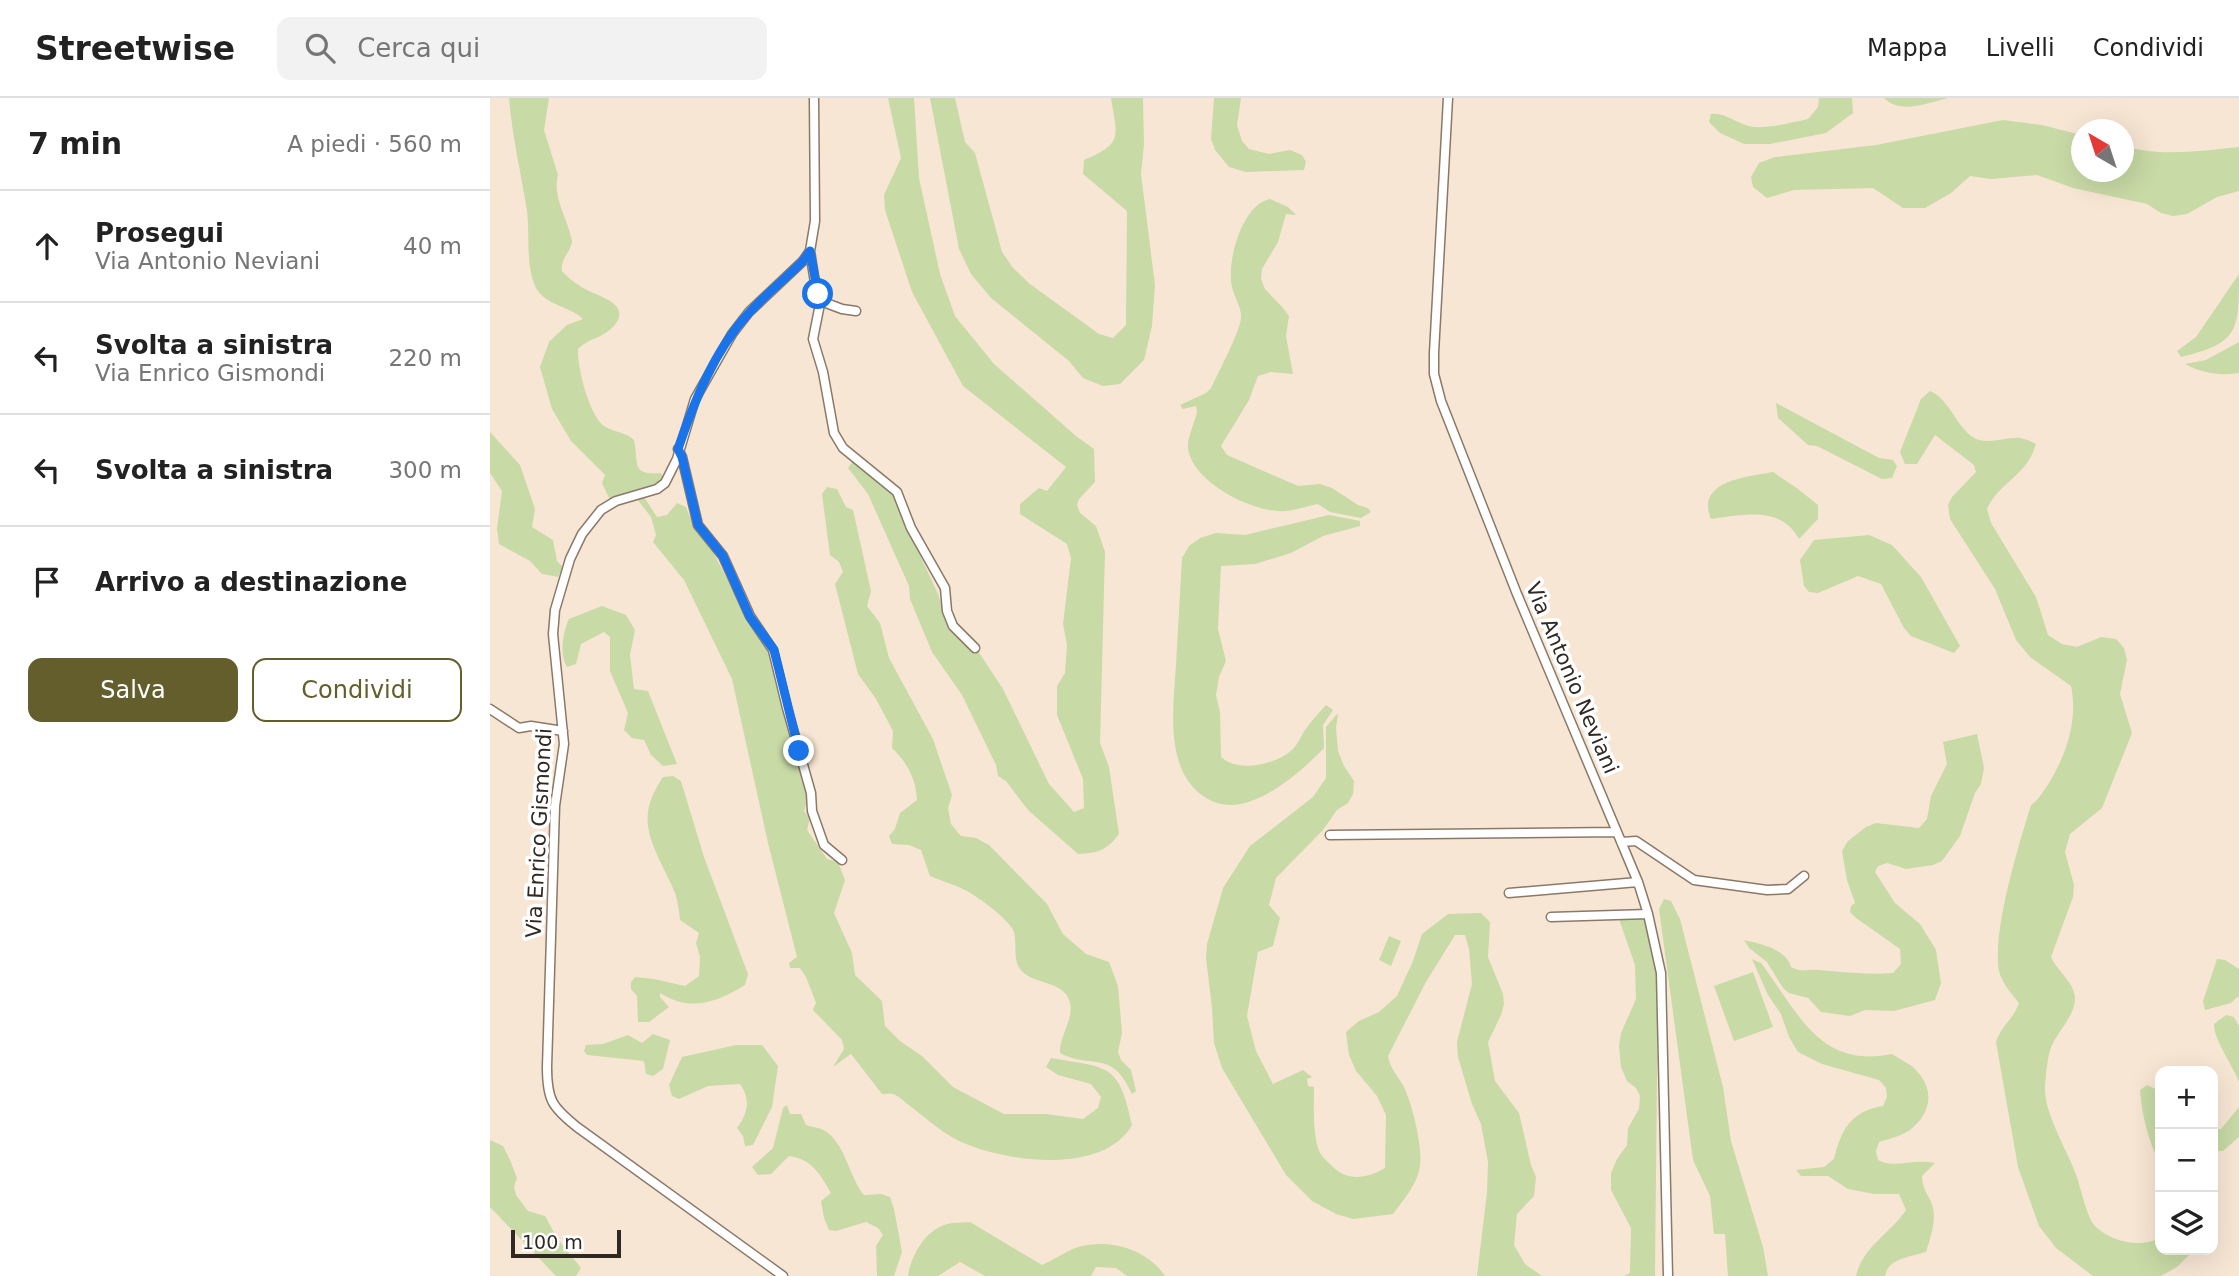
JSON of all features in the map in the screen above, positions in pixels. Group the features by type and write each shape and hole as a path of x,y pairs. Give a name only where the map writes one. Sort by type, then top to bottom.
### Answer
{"street":[{"path":"814,98 815,221 810,251 816,289 821,299 813,339 823,372 834,433 843,448 897,492 911,528 945,588 947,611 953,626 975,648"},
{"name":"Via Antonio Neviani","path":"1447,98 1434,353 1436,387 1517,593 1638,882 1648,914 1661,973 1668,1276"},
{"name":"Via Enrico Gismondi","path":"783,1276 577,1127 561,1114 549,1097 547,1067 555,806 563,754 553,634 555,610 572,553 589,524 601,510 616,501 657,489 664,484 677,459 695,399 732,334 749,312 803,261 810,251"},
{"path":"821,299 842,309 856,311"},
{"path":"678,449 698,525 723,556 750,617 774,650 811,793 812,811 824,845 842,860"},
{"path":"490,709 519,728 531,726 563,731"},
{"path":"1330,835 1410,838 1617,832"},
{"path":"1621,842 1636,841 1694,880 1767,890 1788,889 1804,876"},
{"path":"1509,892 1638,882"},
{"path":"1550,917 1648,914"}],"green space":[{"path":"509,98 549,98 544,130 558,175 559,200 572,241 562,271 571,280 618,308 618,320 612,328 578,349 582,378 593,412 604,426 634,440 640,470 661,473 663,477 647,487 610,500 602,483 605,475 571,441 552,409 540,367 549,342 567,325 583,319 548,300 534,283 531,274 527,211"},
{"path":"888,98 914,98 919,178 940,274 955,316 994,364 1094,449 1095,482 1079,499 1077,505 1080,513 1096,526 1105,552 1100,743 1109,767 1119,834 1106,848 1096,852 1078,854 1028,810 1006,781 998,776 996,765 962,695 932,652 910,599 909,586 868,494 848,468 853,461 891,490 938,594 946,619 970,639 1003,689 1049,784 1074,812 1084,808 1083,779 1057,715 1057,686 1065,673 1067,645 1063,624 1071,558 1067,544 1020,514 1020,504 1039,488 1047,491 1066,467 963,386 912,292 885,210 884,195 901,158"},
{"path":"930,98 955,98 965,142 975,153 1002,252 1013,268 1030,284 1099,334 1113,338 1126,325 1127,211 1083,174 1084,160 1106,149 1115,137 1111,98 1143,98 1144,144 1141,174 1155,285 1152,326 1144,360 1120,384 1103,386 1083,378 1069,361 991,298 971,274 959,249"},
{"path":"1214,98 1241,98 1237,125 1242,141 1249,149 1269,154 1290,150 1302,155 1306,162 1304,170 1246,172 1229,167 1215,150 1211,139"},
{"path":"1819,98 1852,98 1853,113 1826,133 1770,144 1744,144 1720,133 1709,122 1711,114 1753,127 1808,119 1818,107"},
{"path":"1884,98 1948,98 1906,107 1898,106"},
{"path":"2003,120 2042,125 2071,132 2071,182 2134,182 2134,148 2166,152 2239,147 2239,191 2217,197 2187,214 2173,216 2161,213 2147,204 2073,188 2037,175 1991,179 1970,176 1951,193 1925,208 1903,208 1873,188 1794,190 1767,198 1753,187 1751,177 1759,163 1775,157 1876,145"},
{"path":"1270,199 1288,207 1296,215 1286,214 1278,242 1262,269 1261,279 1265,289 1289,316 1286,336 1293,374 1271,372 1258,376 1249,400 1221,446 1227,455 1298,486 1320,484 1332,488 1358,505 1368,508 1371,512 1361,518 1330,512 1318,504 1273,511 1242,502 1227,494 1201,473 1192,461 1188,448 1197,412 1196,406 1183,409 1180,405 1211,388 1233,342 1241,318 1232,287 1231,264 1234,250 1251,211"},
{"path":"2239,274 2238,309 2232,332 2215,346 2181,357 2177,351 2196,337"},
{"path":"2239,342 2239,373 2211,373 2185,364 2206,360"},
{"path":"1930,391 1936,394 1965,431 1976,439 1987,441 2018,438 2036,444 2026,465 1992,499 1987,509 1991,523 2036,597 2048,635 2062,644 2077,647 2101,637 2116,639 2124,648 2127,660 2120,694 2132,733 2102,808 2070,834 2065,852 2074,885 2073,897 2051,957 2072,986 2075,1003 2050,1049 2045,1087 2048,1108 2075,1172 2092,1223 2118,1240 2144,1243 2155,1240 2155,1255 2189,1255 2177,1267 2161,1276 2093,1276 2056,1248 2039,1226 2018,1167 1996,1042 2019,1003 1999,971 1999,934 2008,888 2031,805 2049,783 2066,748 2072,724 2073,699 2071,686 2030,657 2016,640 1995,589 1950,519 1948,505 1952,497 1976,472 1974,465 1935,435 1917,464 1905,464 1900,452 1921,399"},
{"path":"1776,403 1879,458 1893,460 1897,466 1892,478 1882,479 1817,446 1808,445 1778,418"},
{"path":"490,432 520,465 535,509 532,527 553,540 557,561 563,567 558,577 542,574 530,561 499,544 497,529 502,491 490,473"},
{"path":"1773,472 1818,505 1818,519 1799,539 1791,528 1771,517 1748,515 1711,519 1708,506 1710,496 1716,489 1737,479"},
{"path":"827,487 837,489 846,507 853,510 871,591 867,606 880,623 889,658 933,739 952,795 948,808 951,824 961,836 976,838 989,845 1047,904 1063,934 1086,954 1109,962 1118,986 1122,1033 1118,1052 1121,1060 1131,1070 1136,1091 1132,1094 1117,1071 1109,1065 1071,1058 1060,1053 1069,1019 1069,1000 1060,989 1032,978 1020,969 1014,932 1006,921 970,893 930,876 921,850 909,845 892,844 889,836 895,829 900,813 917,800 915,785 910,771 892,748 893,731 876,699 858,674 835,584 843,572 839,562 830,555 822,494"},
{"path":"644,497 657,517 667,515 677,503 686,507 694,527 712,550 744,612 771,653 774,678 808,798 804,811 810,818 807,830 827,859 838,862 845,880 834,913 852,953 855,975 882,1001 885,1026 900,1041 922,1056 953,1087 1004,1114 1046,1114 1083,1119 1098,1108 1101,1097 1091,1084 1058,1075 1046,1067 1051,1058 1099,1067 1116,1079 1127,1105 1132,1125 1118,1141 1099,1152 1076,1158 1026,1159 1001,1155 959,1141 896,1095 882,1094 851,1054 833,1067 844,1049 842,1040 813,1010 816,1003 800,968 790,968 789,963 797,957 768,843 732,679 684,580 653,542 656,535 651,517 637,499"},
{"path":"1329,515 1360,521 1360,526 1323,536 1291,553 1255,564 1221,566 1218,629 1226,661 1219,677 1216,695 1220,712 1221,757 1228,762 1257,765 1286,755 1326,705 1333,710 1323,725 1324,748 1291,778 1263,796 1235,805 1214,802 1196,790 1187,778 1180,765 1174,741 1173,703 1182,558 1189,546 1200,538 1216,533 1245,535"},
{"path":"1869,535 1892,545 1921,577 1960,646 1954,653 1911,636 1881,584 1858,576 1818,593 1809,592 1804,586 1800,560 1814,540"},
{"path":"602,606 626,615 635,630 630,655 634,689 648,691 677,764 663,766 651,755 644,740 632,738 624,730 628,713 610,671 610,637 604,632 581,644 576,664 567,667 563,656 563,643 569,619"},
{"path":"1338,713 1338,751 1354,781 1353,794 1348,803 1337,810 1323,830 1276,878 1269,905 1280,918 1273,946 1258,952 1247,1016 1256,1051 1273,1084 1303,1070 1312,1077 1307,1079 1308,1086 1314,1087 1316,1138 1323,1158 1337,1170 1350,1176 1371,1175 1385,1168 1386,1115 1377,1096 1356,1071 1349,1055 1346,1032 1359,1021 1379,1012 1397,996 1422,934 1448,914 1481,913 1490,922 1488,957 1503,994 1504,1004 1488,1042 1495,1081 1519,1113 1536,1177 1534,1196 1517,1214 1514,1245 1525,1264 1542,1276 1477,1276 1488,1162 1481,1124 1458,1057 1457,1042 1472,984 1465,935 1455,935 1426,982 1388,1056 1410,1103 1421,1158 1410,1191 1393,1214 1353,1219 1336,1214 1312,1201 1286,1175 1222,1068 1214,1043 1206,958 1207,944 1223,888 1250,846 1313,797 1326,778 1326,727"},
{"path":"1977,734 1984,768 1981,784 1975,793 1960,836 1942,861 1906,869 1887,863 1878,866 1875,872 1895,903 1920,924 1936,950 1941,983 1935,1000 1894,1011 1865,1010 1850,1016 1821,1012 1808,998 1789,993 1767,962 1749,948 1744,940 1778,952 1791,967 1799,970 1893,973 1901,964 1900,949 1850,912 1855,903 1847,880 1842,851 1848,841 1876,823 1919,828 1927,819 1931,796 1947,764 1943,742"},
{"path":"673,776 681,781 704,857 748,974 745,985 724,997 702,1003 681,1002 660,993 660,997 669,1007 649,1022 638,1022 637,996 631,989 631,982 635,977 685,986 699,976 700,957 696,943 699,933 680,920 675,893 649,833 649,807 652,798 663,777"},
{"path":"1664,899 1671,901 1680,919 1723,1087 1731,1141 1763,1247 1768,1276 1728,1276 1725,1234 1714,1234 1710,1196 1693,1160 1659,909"},
{"path":"1643,915 1648,920 1658,973 1655,1276 1624,1276 1630,1273 1631,1228 1611,1190 1611,1173 1627,1145 1628,1128 1639,1109 1640,1096 1636,1088 1627,1081 1621,1067 1621,1033 1636,999 1635,965 1620,922 1621,917"},
{"path":"1389,936 1401,941 1391,966 1379,960"},
{"path":"1752,959 1761,963 1799,1017 1828,1045 1846,1053 1867,1056 1892,1054 1915,1069 1926,1085 1928,1101 1923,1116 1910,1130 1879,1142 1876,1151 1878,1160 1884,1163 1935,1163 1922,1176 1933,1208 1932,1230 1926,1252 1895,1262 1885,1276 1856,1276 1871,1248 1906,1210 1899,1194 1874,1194 1848,1189 1828,1176 1801,1176 1796,1170 1824,1167 1834,1159 1840,1139 1849,1124 1863,1112 1883,1106 1887,1097 1886,1088 1879,1080 1822,1064 1798,1052"},
{"path":"2217,959 2225,960 2239,969 2239,998 2205,1010 2203,1001"},
{"path":"1753,972 1773,1027 1734,1041 1714,986"},
{"path":"2226,1015 2234,1017 2239,1026 2239,1082 2215,1030 2214,1024"},
{"path":"653,1034 670,1040 663,1069 653,1076 646,1074 644,1061 587,1055 584,1051 586,1045 603,1044 628,1035 642,1043"},
{"path":"736,1045 762,1045 778,1066 772,1107 753,1145 745,1146 743,1136 737,1128 747,1106 740,1084 708,1086 679,1099 672,1096 669,1085 682,1057"},
{"path":"2147,1085 2155,1089 2155,1152 2142,1109 2140,1090"},
{"path":"787,1105 790,1114 801,1114 806,1125 825,1131 834,1139 864,1195 881,1194 890,1197 902,1252 894,1276 877,1276 876,1246 883,1235 878,1228 866,1222 836,1231 829,1230 821,1201 831,1193 819,1174 804,1160 789,1156 771,1174 758,1175 752,1167 773,1148 783,1108"},
{"path":"2239,1107 2239,1137 2223,1151 2218,1151 2218,1129 2221,1129"},
{"path":"490,1140 503,1146 510,1160 517,1178 514,1187 516,1195 528,1211 545,1216 557,1238 581,1268 576,1276 556,1276 490,1207"},
{"path":"970,1222 1042,1265 1077,1247 1105,1244 1139,1253 1149,1259 1165,1276 1127,1276 1116,1268 1096,1267 1091,1276 985,1276 960,1262 938,1276 908,1276 916,1252 932,1232 947,1224"}],"route":[{"path":"799,751 774,650 750,617 723,556 698,525 678,449 695,399 732,334 749,312 803,261 810,251 818,294"}]}
